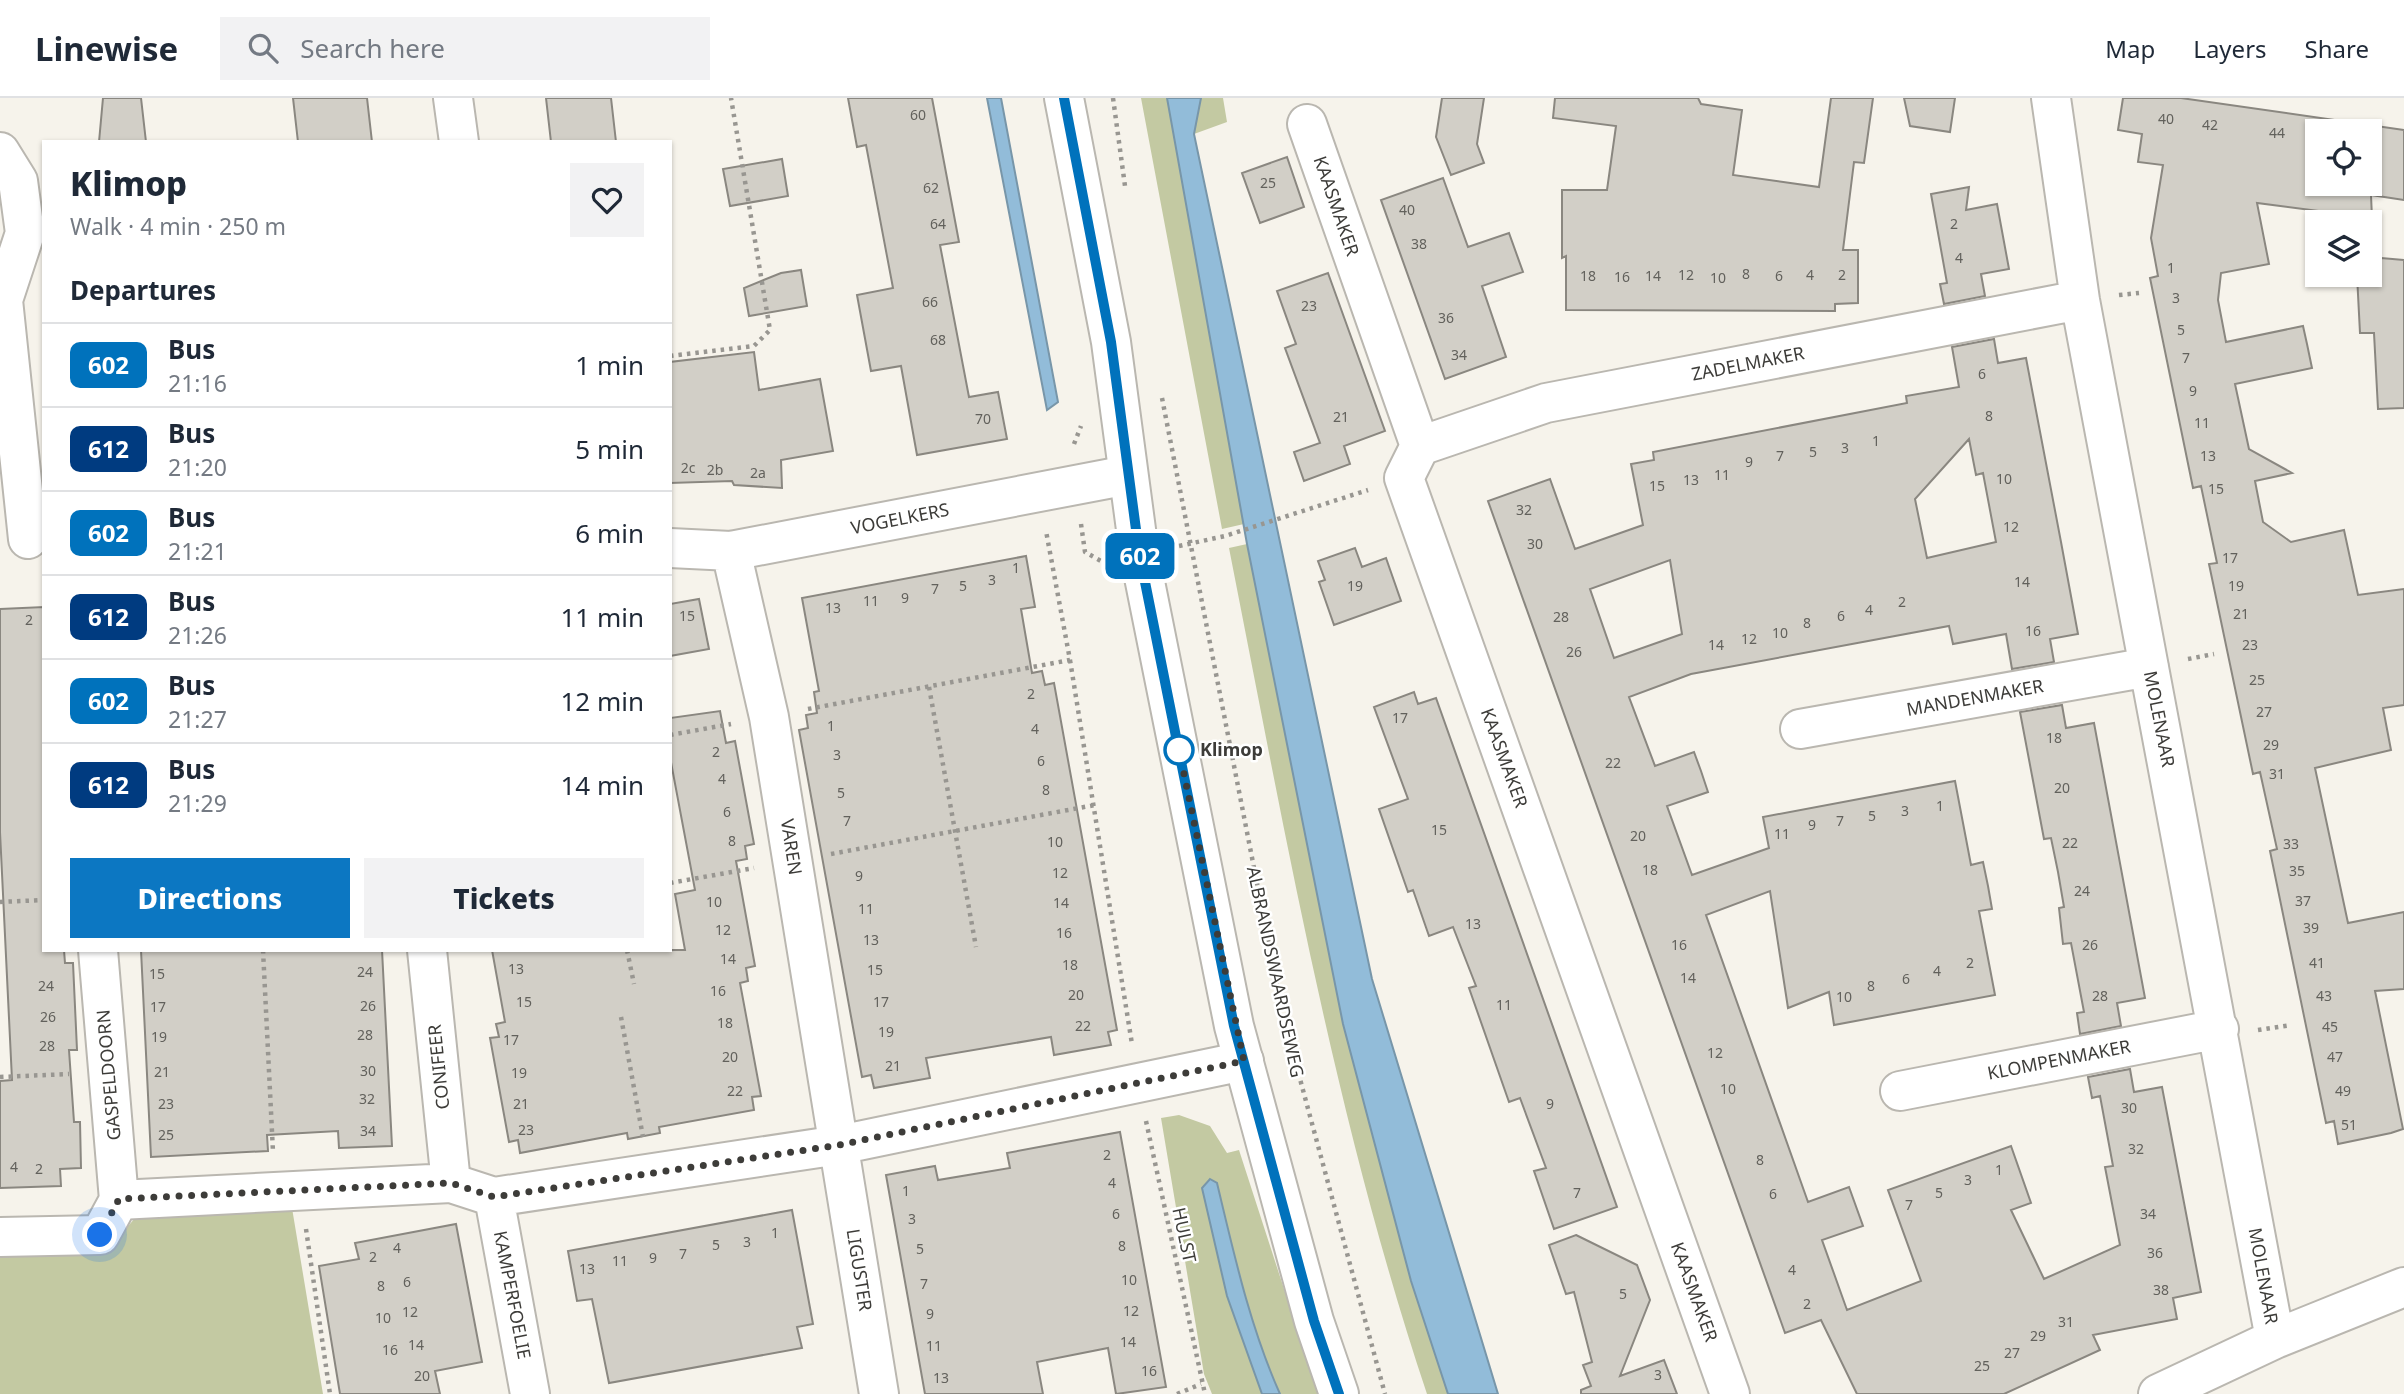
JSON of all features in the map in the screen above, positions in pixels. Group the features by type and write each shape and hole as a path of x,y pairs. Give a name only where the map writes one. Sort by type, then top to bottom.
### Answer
{"street":[{"path":"453,98 458,140"},
{"path":"1064,98 1111,342 1144,578 1244,1061 1314,1321 1339,1394"},
{"name":"MOLENAAR","path":"2051,98 2080,300 2219,1029 2275,1339"},
{"name":"KAASMAKER","path":"1307,124 1412,462 1730,1394"},
{"path":"0,152 18,181 25,233 3,300 24,540"},
{"name":"ZADELMAKER","path":"1412,462 1546,403 2080,300"},
{"name":"VOGELKERS","path":"672,548 731,551 1128,475"},
{"name":"VAREN","path":"731,551 769,717 839,1145"},
{"name":"MANDENMAKER","path":"1800,730 2149,667"},
{"name":"GASPELDOORN","path":"98,952 119,1199"},
{"name":"CONIFEER","path":"427,952 451,1183"},
{"name":"KLOMPENMAKER","path":"1900,1091 2219,1029"},
{"path":"0,1237 100,1235 119,1199 451,1183 494,1197 839,1145 1244,1061"},
{"name":"LIGUSTER","path":"839,1145 880,1394"},
{"name":"KAMPERFOELIE","path":"494,1197 530,1394"},
{"path":"2158,1394 2275,1339 2404,1286"}],"path":[{"path":"672,356 754,346 770,330 731,98"},
{"name":"ALBRANDSWAARDSEWEG","path":"1385,1394 1283,1016 1192,544 1225,537 1292,515 1412,462"},
{"path":"1040,493 1095,805 1138,1082"},
{"path":"672,735 1070,660"},
{"path":"929,687 976,947"},
{"path":"672,883 1095,805"},
{"path":"0,902 42,900"},
{"path":"263,952 291,1191 306,1239 330,1394"},
{"path":"627,952 634,984"},
{"path":"621,1017 650,1174"},
{"path":"0,1077 108,1072"},
{"name":"HULST","path":"1138,1082 1205,1394"},
{"path":"1177,1394 1201,1384"}],"green space":[{"path":"1141,98 1167,98 1244,524 1222,529"},
{"path":"1201,98 1223,98 1227,122 1194,134"},
{"path":"1247,544 1343,1024 1411,1281 1448,1394 1427,1394 1394,1290 1339,1080 1292,868 1229,548"},
{"path":"1179,1115 1210,1126 1227,1153 1239,1150 1318,1394 1280,1394 1251,1317 1217,1184 1202,1188 1227,1296 1262,1394 1212,1394 1204,1374 1161,1118"},
{"path":"292,1208 323,1394 0,1394 0,1253 119,1237 140,1212"}],"water":[{"path":"987,98 1001,98 1058,402 1047,410"},
{"path":"1167,98 1201,98 1194,134 1372,979 1498,1394 1448,1394 1411,1281 1343,1024 1247,544"},
{"path":"1210,1179 1217,1183 1251,1317 1280,1394 1262,1394 1227,1296 1202,1188"}],"building":[{"path":"103,98 141,98 146,140 99,140"},
{"path":"293,98 367,98 372,140 298,140"},
{"path":"546,98 611,98 616,140 551,140"},
{"path":"848,98 932,98 959,242 940,245 969,397 998,392 1007,439 917,455 901,366 871,371 857,295 893,288 866,145 857,147"},
{"path":"1442,98 1484,98 1477,144 1484,163 1451,175 1436,137"},
{"path":"1555,98 1698,98 1701,104 1742,110 1733,175 1819,187 1831,98 1873,98 1864,163 1854,162 1843,250 1858,250 1858,303 1835,304 1835,311 1566,310 1566,256 1562,258 1562,190 1607,190 1616,126 1553,118"},
{"path":"1904,98 1955,98 1950,132 1910,126"},
{"path":"2123,98 2181,98 2327,119 2305,119 2305,196 2371,196 2372,210 2311,210 2257,203 2269,264 2221,273 2218,300 2226,342 2303,326 2312,368 2235,384 2249,449 2292,473 2255,481 2263,522 2291,542 2344,530 2358,595 2404,589 2404,705 2383,708 2391,750 2315,768 2348,923 2404,912 2404,989 2375,991 2403,1129 2391,1133 2338,1144 2334,1121 2326,1123 2270,851 2277,849 2260,772 2253,774 2209,564 2217,563 2201,486 2193,488 2150,278 2158,276 2151,238 2163,165 2138,162 2142,134 2118,130"},
{"path":"2382,127 2404,130 2404,200 2378,196 2382,196"},
{"path":"1287,157 1304,207 1260,223 1242,173"},
{"path":"782,159 788,196 730,206 723,169"},
{"path":"1443,178 1468,247 1509,233 1523,272 1482,286 1506,357 1445,379 1381,200"},
{"path":"1969,187 1966,210 1997,204 2009,269 1981,274 1985,296 1944,304 1940,284 1947,283 1931,194"},
{"path":"2382,258 2404,260 2404,408 2378,409 2374,333 2360,333 2358,287 2382,287"},
{"path":"801,270 807,306 749,316 744,288 781,273"},
{"path":"1328,273 1385,431 1344,446 1350,464 1304,481 1294,452 1320,443 1285,348 1296,344 1277,291"},
{"path":"1994,339 1998,363 2026,358 2078,634 2050,639 2054,662 2012,669 2006,634 1953,644 1949,626 1691,674 1629,697 1655,766 1694,752 1701,771 1708,792 1667,806 1692,875 1769,848 1763,817 1955,781 1971,865 1983,862 1988,886 1992,909 1979,911 1995,995 1834,1025 1829,992 1788,1008 1770,891 1706,915 1808,1202 1849,1187 1863,1226 1822,1240 1847,1310 1921,1281 1888,1190 2011,1146 2031,1203 2011,1210 2044,1279 2120,1245 2105,1167 2113,1166 2100,1096 2092,1098 2088,1077 2130,1069 2134,1092 2162,1087 2201,1292 2173,1298 2177,1319 2093,1335 2100,1350 2004,1394 1857,1394 1821,1320 1785,1333 1488,501 1550,479 1575,549 1643,525 1631,464 1654,460 1653,452 1907,403 1906,396 1959,387 1952,347","holes":["1969,439 1976,475 1983,473 1996,542 1927,558 1915,499","1670,560 1682,634 1614,658 1590,589"]},
{"path":"754,352 759,390 820,379 833,451 781,460 782,488 734,485 732,481 672,483 672,362"},
{"path":"1355,548 1362,567 1386,558 1401,601 1334,625 1319,582 1325,580 1318,561"},
{"path":"1026,556 1035,607 1021,609 1032,673 1042,671 1045,685 1054,683 1117,1030 1108,1032 1111,1045 1054,1055 1051,1037 926,1058 930,1078 874,1088 871,1075 862,1077 799,730 808,728 806,715 817,713 814,692 819,691 802,598"},
{"path":"699,599 709,649 672,656 672,604"},
{"path":"42,607 42,952 64,952 65,963 73,963 77,1050 69,1050 74,1122 80,1122 81,1168 60,1169 61,1186 0,1188 0,1081 12,1080 0,832 0,609"},
{"path":"1414,692 1418,704 1436,698 1617,1207 1554,1229 1534,1171 1546,1168 1520,1098 1509,1102 1469,988 1476,986 1453,927 1429,936 1413,890 1408,892 1379,809 1408,799 1374,707"},
{"path":"2062,705 2066,728 2094,723 2145,998 2117,1003 2121,1026 2080,1034 2077,1013 2084,1012 2071,943 2063,944 2059,908 2064,907 2058,872 2051,838 2044,839 2020,712"},
{"path":"720,711 726,743 735,741 754,844 745,846 747,859 736,861 755,966 746,968 748,981 740,983 761,1096 752,1097 754,1110 659,1127 660,1133 628,1139 627,1133 520,1153 518,1140 509,1142 490,1038 499,1037 496,1024 505,1022 492,952 685,950 675,894 695,890 672,768 672,718"},
{"path":"141,952 382,952 392,1146 339,1148 338,1131 267,1135 268,1151 151,1157"},
{"path":"1120,1132 1166,1387 1116,1394 1108,1348 1037,1362 1043,1394 925,1394 886,1175 935,1166 938,1180 1010,1168 1007,1153"},
{"path":"792,1210 813,1324 797,1327 802,1348 609,1383 592,1299 577,1301 568,1251"},
{"path":"456,1224 482,1362 435,1371 440,1394 340,1394 319,1266 359,1259 355,1243"},
{"path":"1576,1235 1637,1265 1650,1300 1620,1376 1664,1360 1677,1394 1581,1394 1581,1390 1591,1386 1583,1365 1592,1362 1574,1292 1566,1294 1549,1245"}],"bus line":[{"name":"602","path":"1064,98 1111,342 1139,552 1234,1026 1314,1321 1339,1394"}],"place":[{"name":"Klimop","path":"1179,750"}],"route":[{"path":"100,1235 119,1199 451,1183 494,1197 839,1145 1244,1061 1234,1026 1179,750"}]}
